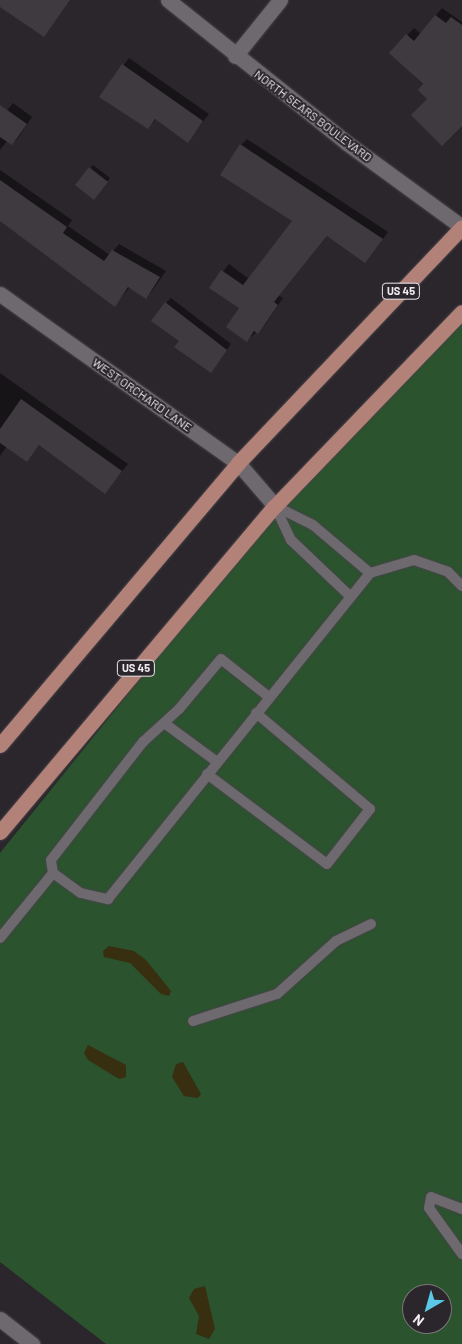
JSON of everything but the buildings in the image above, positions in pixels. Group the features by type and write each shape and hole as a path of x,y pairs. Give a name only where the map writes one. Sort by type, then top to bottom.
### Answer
{"main road":[{"name":"US 45","path":"0,744 238,463 462,227"},
{"name":"US 45","path":"0,832 274,506 462,312"}],"street":[{"name":"NORTH SEARS BOULEVARD","path":"168,0 235,56 462,227"},
{"path":"235,56 280,0"},
{"name":"WEST ORCHARD LANE","path":"0,294 238,463 274,506"},
{"path":"0,1319 32,1344"}],"lane":[{"path":"274,506 313,525 370,573"},
{"path":"274,506 291,540 350,596"},
{"path":"269,697 221,660 164,723 143,742 51,860 53,874 81,893 108,900 207,774 370,573 414,560 448,572 462,586"},
{"path":"207,774 327,864 370,809 256,713"},
{"path":"164,723 217,762"},
{"path":"0,938 53,874"},
{"path":"194,1021 277,994 336,941 371,924"},
{"path":"462,1209 431,1197 429,1208 462,1254"}],"green space":[{"path":"462,314 462,1344 106,1344 0,1262 0,853 293,489"}],"sand":[{"path":"109,946 134,951 146,960 171,991 169,996 161,994 130,963 104,957 103,951"},
{"path":"88,1045 126,1065 126,1077 119,1079 88,1060 84,1053"},
{"path":"183,1062 201,1094 198,1098 184,1096 172,1077 176,1064"},
{"path":"205,1286 215,1329 209,1339 196,1334 199,1316 189,1298 194,1289"}]}
